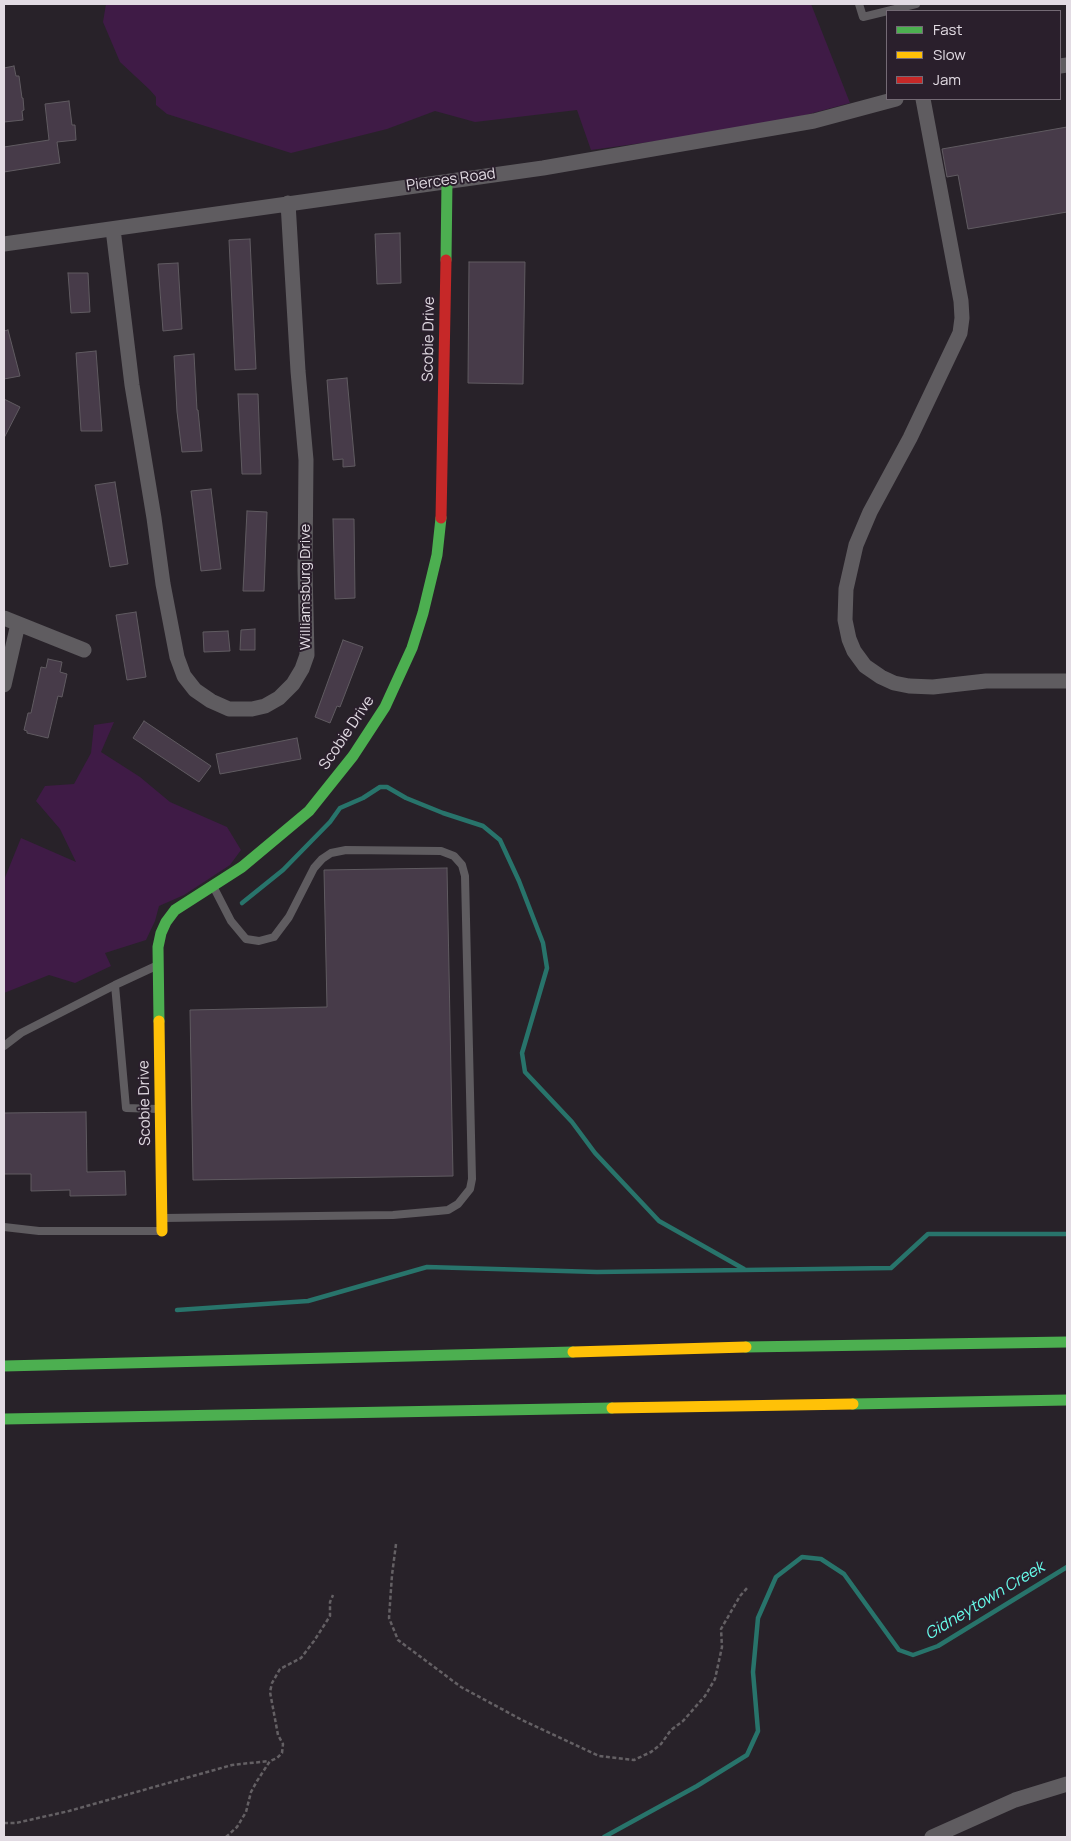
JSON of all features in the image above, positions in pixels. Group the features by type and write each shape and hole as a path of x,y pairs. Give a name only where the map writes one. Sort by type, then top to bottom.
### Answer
{"main road":[{"name":"Scobie Drive","path":"162,1232 158,966 158,947 161,933 175,910 242,867 309,811 353,756 385,707 415,639 423,613 437,554 442,504 446,181"},
{"path":"4,1366 823,1346 1067,1342"},
{"path":"4,1419 1067,1400"}],"street":[{"name":"Pierces Road","path":"4,244 543,168 814,120 892,100"},
{"path":"923,100 961,301 960,333 910,438 870,512 856,545 846,589 845,620 849,640 854,651 865,666 894,683 909,686 934,687 986,681 1067,681"},
{"name":"Williamsburg Drive","path":"113,229 132,385 163,584 177,657 184,676 195,690 210,701 229,710 252,709 265,706 279,698 293,684 302,669 307,655 305,570 306,460 298,371 288,204"},
{"path":"4,685 11,621 84,650"},
{"path":"932,1837 1015,1800 1067,1784"}],"lane":[{"path":"859,4 863,17 886,12"},
{"path":"897,10 916,4"},
{"path":"162,1218 393,1215 448,1210 458,1204 470,1189 472,1178 465,876 462,865 454,856 441,851 346,850 331,853 314,868 289,917 274,937 259,941 246,939 231,921 213,886"},
{"path":"4,1046 21,1034 115,985 158,966"},
{"path":"115,985 126,1108 160,1109"},
{"path":"4,1227 38,1231 162,1232"}],"path":[{"path":"396,1544 389,1618 398,1640 461,1687 568,1743 599,1756 634,1760 652,1752 661,1744 671,1730 683,1721 705,1696 715,1680 722,1647 721,1629 740,1596 748,1587"},
{"path":"4,1823 16,1823 69,1810 232,1765 270,1761 277,1758 282,1753 283,1744 278,1735 270,1692 272,1683 280,1669 301,1658 314,1641 330,1616 330,1602 333,1595"},
{"path":"226,1837 237,1827 246,1812 250,1792 270,1761"}],"shaded area":[{"path":"106,4 811,4 850,103 802,116 701,135 591,150 577,110 475,122 435,111 387,129 291,153 167,114 156,105 156,97 150,90 120,62 103,22"},
{"path":"114,722 101,752 140,777 170,802 227,827 241,850 230,865 184,895 159,906 155,921 146,940 105,953 111,966 75,983 49,975 4,993 4,880 21,838 76,862 60,829 36,801 45,786 74,784 91,753 94,725"}],"building":[{"path":"14,66 16,76 19,76 23,98 23,120 4,122 4,68"},
{"path":"69,101 72,125 75,125 76,140 57,142 60,163 4,172 4,147 49,140 45,104"},
{"path":"1067,127 1067,212 968,229 958,175 947,177 942,149"},
{"path":"400,233 401,283 377,284 375,234"},
{"path":"250,239 256,369 235,370 229,240"},
{"path":"469,262 525,262 523,384 468,383"},
{"path":"178,263 182,329 163,331 158,264"},
{"path":"68,273 88,273 90,312 71,313"},
{"path":"8,330 20,376 4,379 4,331"},
{"path":"96,351 102,431 81,431 76,353"},
{"path":"194,354 197,410 202,451 182,452 177,412 174,356"},
{"path":"347,378 355,466 343,467 343,459 333,460 327,380"},
{"path":"238,394 258,394 261,474 242,474"},
{"path":"4,399 20,407 4,438"},
{"path":"115,482 128,564 110,567 95,485"},
{"path":"211,489 221,569 201,571 191,491"},
{"path":"247,511 267,512 264,591 243,591"},
{"path":"333,519 354,519 355,598 335,599"},
{"path":"136,612 146,677 127,680 116,615"},
{"path":"255,629 255,650 240,650 241,630"},
{"path":"228,631 230,651 204,652 203,632"},
{"path":"343,640 363,647 340,707 337,706 330,723 315,717"},
{"path":"48,659 62,662 60,672 67,674 62,697 58,696 48,738 27,733 24,730 28,713 31,713 41,667 46,668"},
{"path":"144,721 211,766 199,782 133,738"},
{"path":"297,738 301,759 220,774 216,754"},
{"path":"447,868 453,1176 193,1180 190,1010 327,1007 324,870"},
{"path":"86,1112 87,1172 125,1171 126,1195 70,1196 70,1190 31,1191 31,1174 4,1174 4,1113"}],"waterway":[{"path":"242,903 283,870 330,822 340,808 363,798 380,787 387,787 406,798 483,826 500,840 519,881 543,943 547,968 522,1053 525,1072 572,1122 595,1153 659,1221 744,1269"},
{"path":"177,1310 308,1301 427,1267 597,1272 891,1268 928,1234 1067,1234"},
{"name":"Gidneytown Creek","path":"604,1837 697,1786 747,1755 758,1731 753,1672 758,1618 776,1577 802,1557 821,1559 844,1574 899,1650 913,1655 938,1646 1067,1567"}],"traffic: fast":[{"path":"446,260 447,181"},
{"path":"159,1021 158,947 166,922 175,910 242,867 309,811 353,756 385,707 412,648 423,613 437,555 441,518"},
{"path":"746,1347 1067,1342"},
{"path":"4,1366 573,1352"},
{"path":"853,1404 1067,1400"},
{"path":"4,1419 612,1408"}],"traffic: slow":[{"path":"159,1021 162,1231"},
{"path":"573,1352 746,1347"},
{"path":"612,1408 853,1404"}],"traffic: jam":[{"path":"441,518 446,260"}]}
